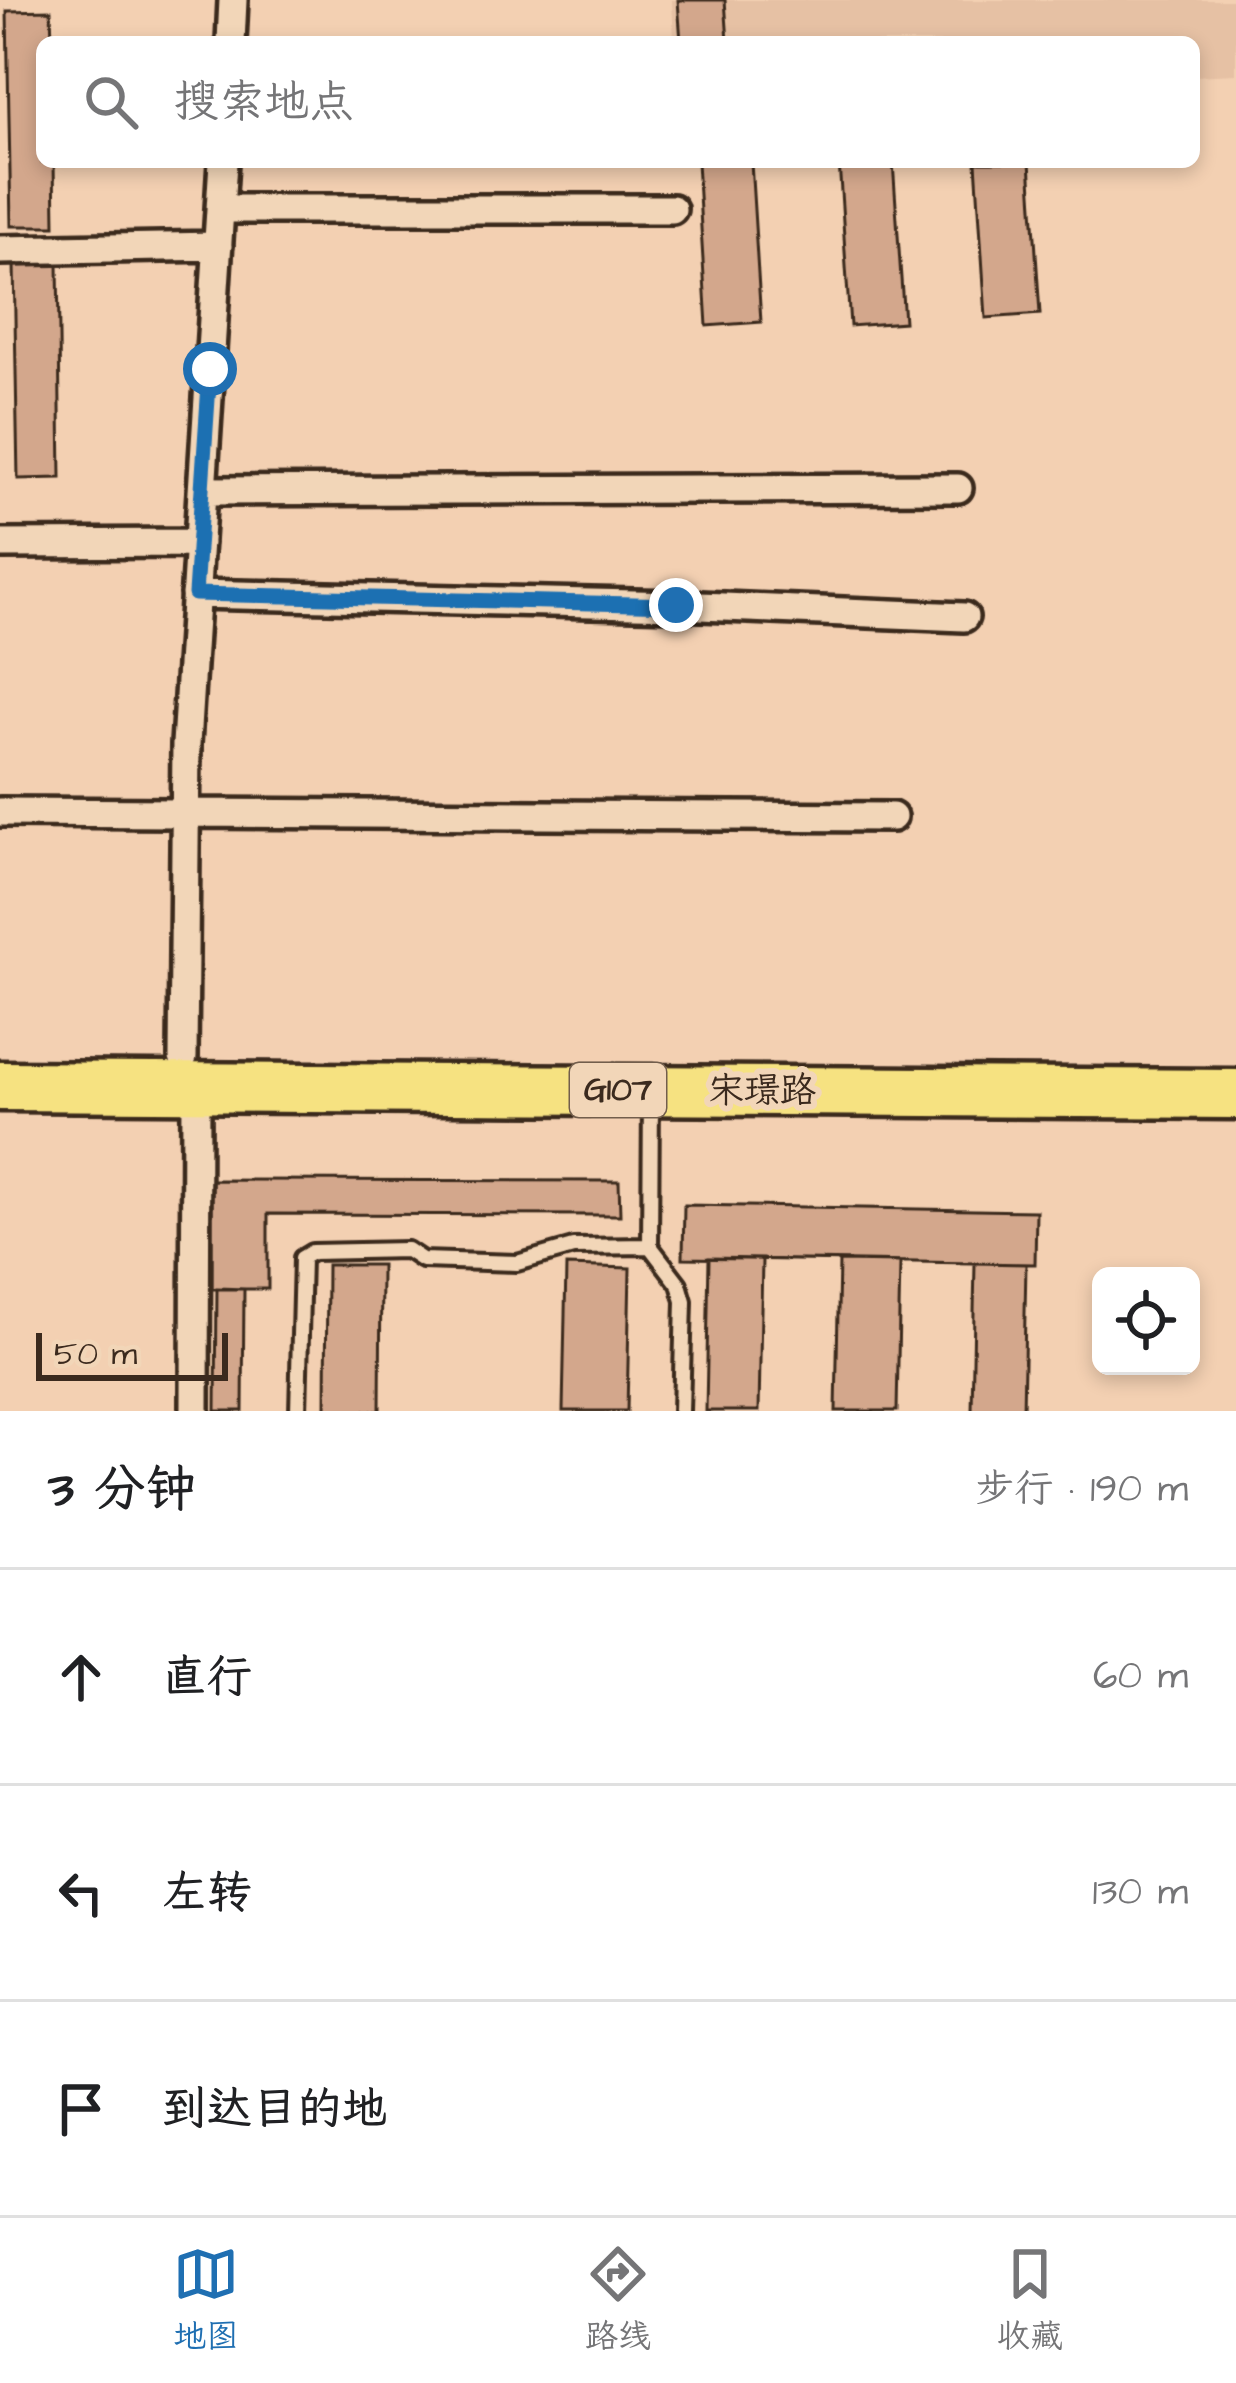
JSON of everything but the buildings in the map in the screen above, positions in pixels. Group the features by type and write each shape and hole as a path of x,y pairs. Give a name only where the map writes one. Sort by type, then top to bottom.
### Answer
{"highway":[{"name":"宋璟路","path":"0,1055 189,1072 651,1090 1236,1094"},
{"name":"宋璟路","path":"0,1086 189,1072 1236,1064"}],"street":[{"path":"231,36 233,0"},
{"path":"195,1411 184,814 223,168"},
{"path":"220,209 673,209"},
{"path":"0,250 218,247"},
{"path":"202,491 958,488"},
{"path":"0,544 199,542"},
{"path":"195,594 964,616"},
{"path":"0,812 892,817"}],"lane":[{"path":"651,1090 650,1246 679,1283 684,1301 681,1411"},
{"path":"298,1411 302,1258 312,1252 407,1250 422,1260 517,1263 573,1247 650,1246"}],"shaded area":[{"path":"672,0 1236,0 1236,74 1200,76 1200,36 674,36"}],"route":[{"path":"210,369 195,594 676,605"}]}
